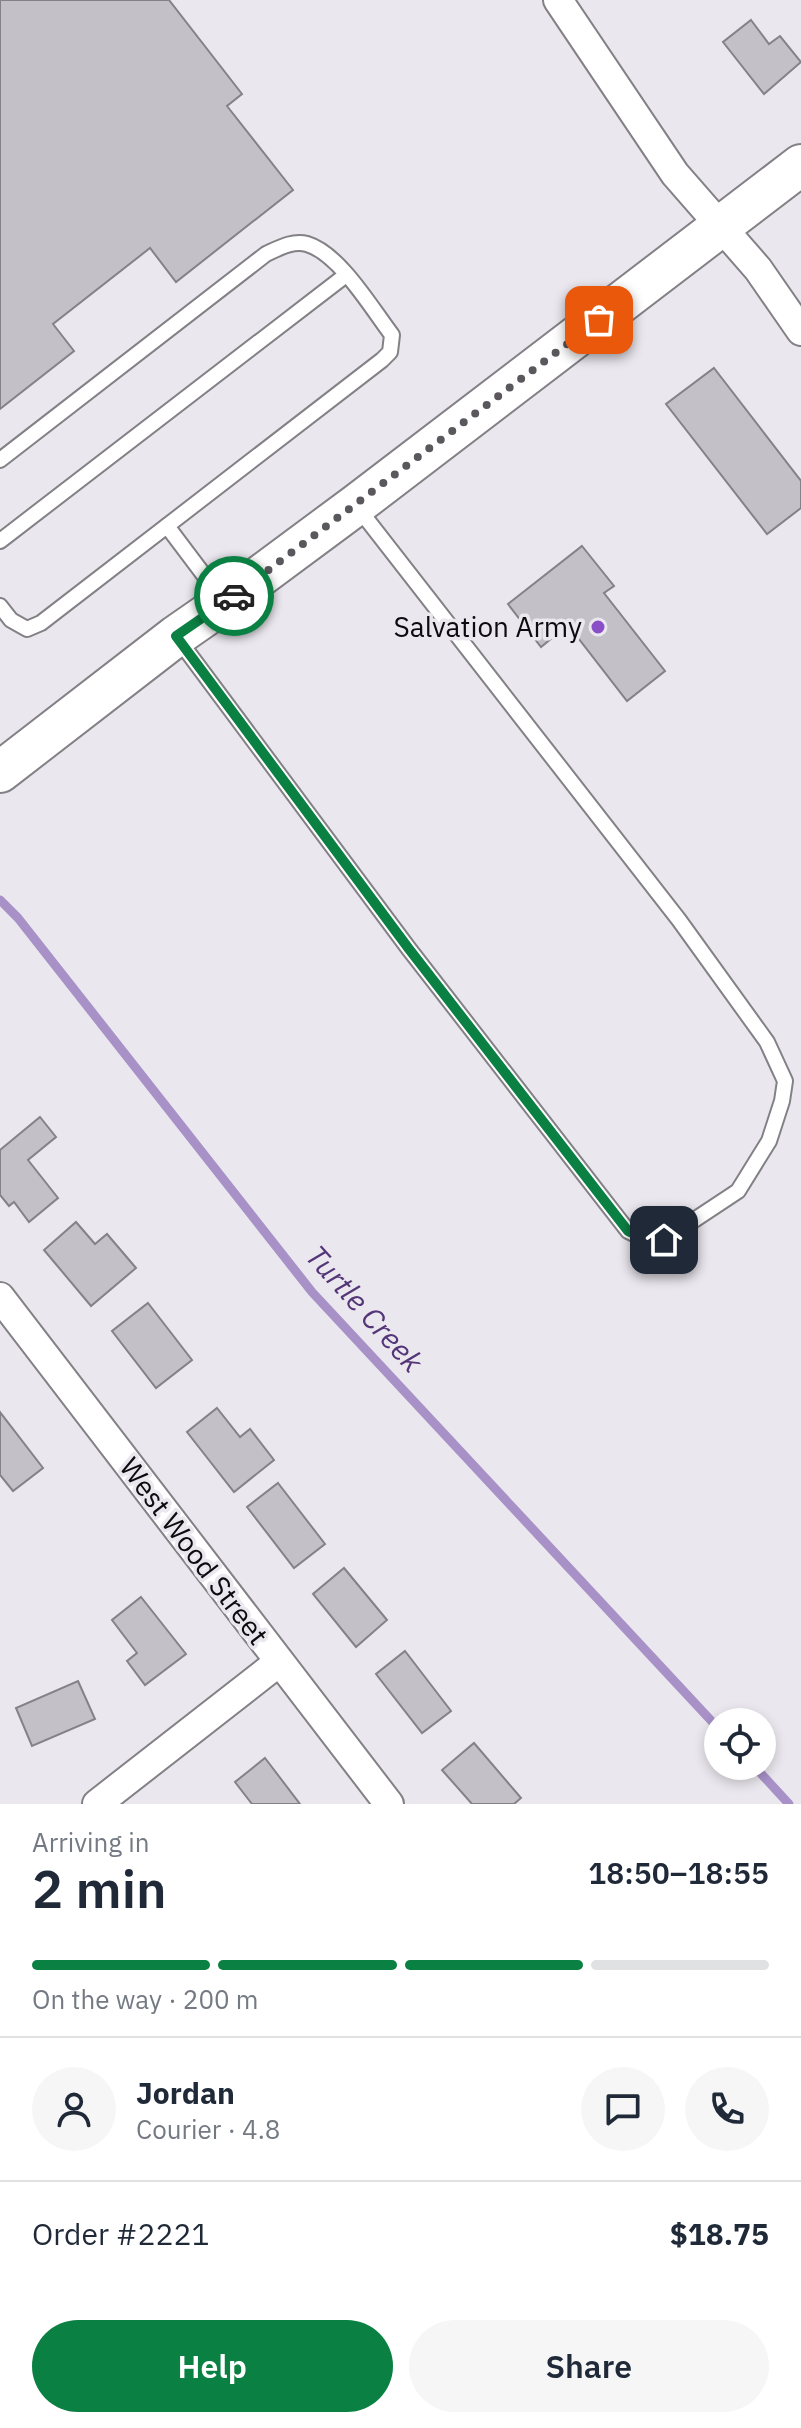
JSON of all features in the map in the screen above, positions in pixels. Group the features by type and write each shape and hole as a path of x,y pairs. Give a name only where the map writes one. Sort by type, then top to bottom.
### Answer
{"main road":[{"path":"0,772 801,165"}],"street":[{"path":"558,0 675,174 758,269 801,331"},
{"name":"West Wood Street","path":"5,1313 389,1804"},
{"path":"97,1804 279,1662"}],"lane":[{"path":"0,460 266,254 288,244 307,244 335,261 392,335 390,352 41,623 27,629 11,620 0,606"},
{"path":"0,541 346,275"},
{"path":"176,636 409,949 628,1231 649,1241 664,1240 738,1191 769,1141 782,1101 785,1081 767,1042 679,920 356,505"},
{"path":"167,526 225,602"}],"building":[{"path":"0,0 169,0 242,94 227,106 293,190 176,282 150,248 53,324 74,351 0,409"},
{"path":"751,20 769,44 780,36 801,62 764,94 723,42"},
{"path":"714,368 801,481 801,508 767,534 666,404"},
{"path":"582,546 614,586 604,593 665,671 627,701 568,625 541,647 508,604"},
{"path":"40,1117 56,1137 28,1160 58,1198 29,1222 14,1202 9,1206 0,1195 0,1150"},
{"path":"76,1222 95,1244 107,1234 136,1268 91,1306 44,1250"},
{"path":"148,1303 192,1360 156,1388 112,1331"},
{"path":"217,1408 240,1437 250,1429 274,1460 234,1492 187,1432"},
{"path":"0,1412 43,1468 13,1491 0,1475"},
{"path":"278,1483 325,1544 294,1568 247,1507"},
{"path":"344,1568 387,1620 356,1647 313,1594"},
{"path":"141,1597 186,1654 145,1685 127,1661 137,1653 112,1620"},
{"path":"405,1651 451,1711 422,1733 376,1674"},
{"path":"78,1681 95,1719 32,1746 16,1708"},
{"path":"474,1743 521,1798 514,1804 472,1804 442,1770"},
{"path":"265,1758 300,1804 252,1804 235,1782"}],"waterway":[{"name":"Turtle Creek","path":"0,900 18,918 312,1292 704,1713"},
{"name":"Turtle Creek","path":"767,1780 789,1804"}],"way so far":[{"path":"234,596 599,320"}],"place":[{"name":"Salvation Army","path":"598,627"}],"route":[{"path":"234,596 176,636 409,949 628,1231 649,1241 664,1240"}]}
